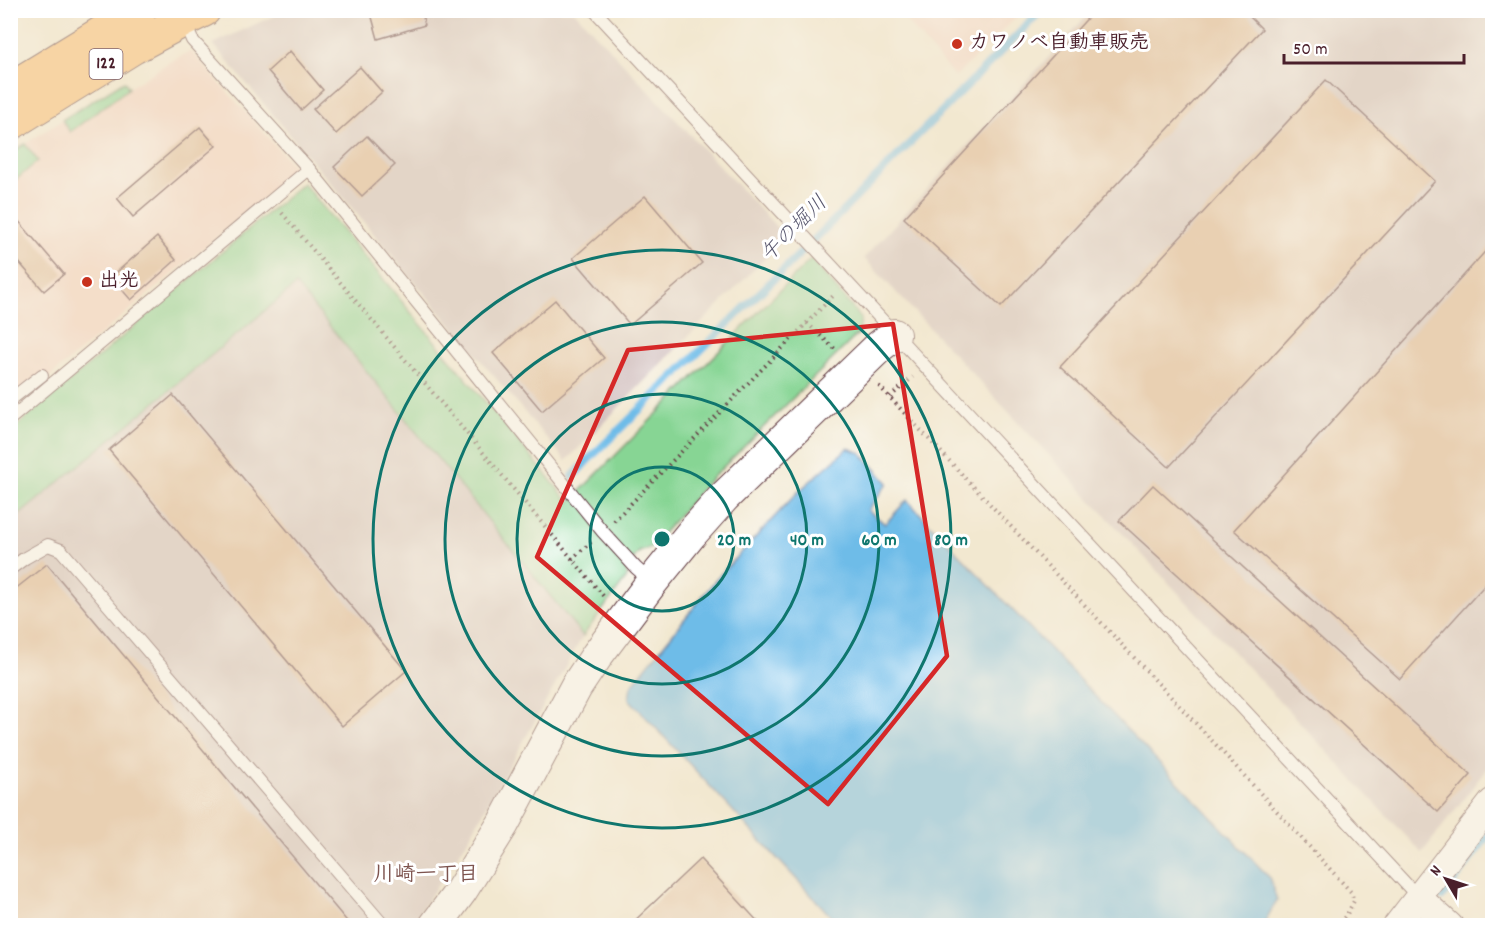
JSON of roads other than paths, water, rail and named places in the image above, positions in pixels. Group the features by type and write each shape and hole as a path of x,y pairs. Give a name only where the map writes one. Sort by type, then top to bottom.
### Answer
{"highway":[{"name":"122","path":"10,89 139,10"},
{"name":"122","path":"10,124 134,47 194,15"}],"street":[{"path":"435,926 503,824 576,687 652,582 724,497 894,335"},
{"path":"1396,926 1492,802"},
{"path":"1419,898 1449,926"}],"lane":[{"path":"594,10 1419,898"},
{"path":"194,15 192,40 309,169 603,532 652,582"},
{"path":"10,419 309,169"},
{"path":"10,400 42,375"},
{"path":"10,569 48,544 61,550 382,925"}],"water":[{"path":"848,448 861,453 888,483 868,510 885,524 907,500 1269,877 1277,900 1263,925 839,925 629,699 631,686 718,577 798,492"}],"waterway":[{"name":"午の堀川","path":"573,476 819,235 1042,10"},
{"path":"1442,897 1492,830"},
{"path":"1420,926 1428,916"}],"place":[{"name":"カワノベ自動車販売","path":"957,44"},
{"name":"出光","path":"87,282"}],"district":[{"name":"川崎一丁目","path":"426,876"}]}
